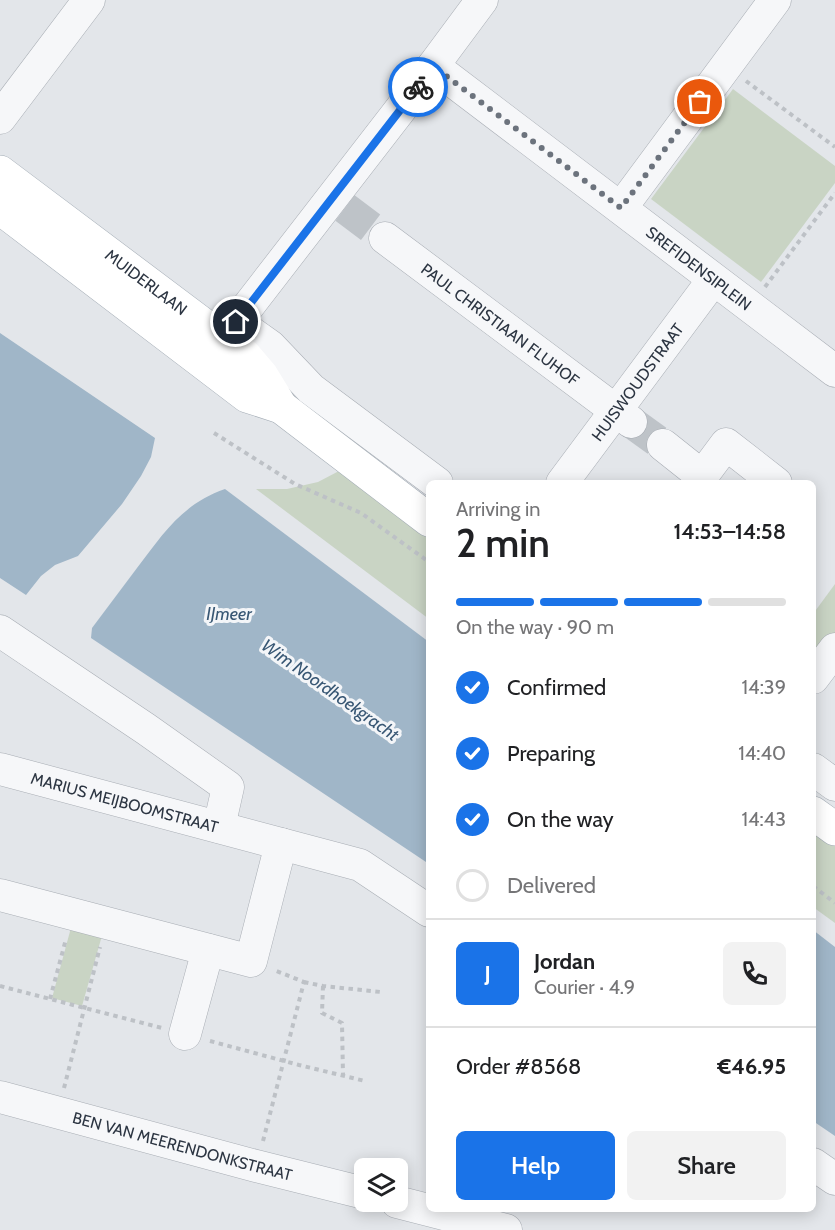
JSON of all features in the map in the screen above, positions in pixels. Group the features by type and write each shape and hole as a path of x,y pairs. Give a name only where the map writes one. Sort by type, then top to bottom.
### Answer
{"main road":[{"name":"MUIDERLAAN","path":"0,172 75,247 248,396 280,407 426,518"},
{"name":"MUIDERLAAN","path":"0,208 75,247"},
{"path":"816,815 835,830"}],"street":[{"path":"0,118 89,0"},
{"path":"433,480 311,389 270,346 236,322 339,203 433,66 482,0"},
{"path":"621,208 775,0"},
{"name":"SREFIDENSIPLEIN","path":"433,66 750,307"},
{"name":"PAUL CHRISTIAAN FLUHOF","path":"385,238 623,416"},
{"name":"HUISWOUDSTRAAT","path":"565,480 623,416 713,280"},
{"path":"750,307 835,371"},
{"path":"663,445 699,479 726,444 772,480"},
{"path":"0,631 127,715 228,787 233,831"},
{"path":"816,674 835,649"},
{"name":"MARIUS MEIJBOOMSTRAAT","path":"0,769 360,865 426,909"},
{"path":"816,771 835,785"},
{"path":"0,895 251,961 281,844"},
{"path":"185,1034 208,950"},
{"name":"BEN VAN MEERENDONKSTRAAT","path":"0,1097 354,1190"},
{"path":"816,1166 835,1179"},
{"path":"408,1205 426,1212"},
{"path":"427,1212 445,1218 506,1230"}],"path":[{"path":"726,66 835,147"},
{"name":"SREFIDENSIPLEIN","path":"750,307 835,194"},
{"path":"214,433 295,484 361,513 426,560"},
{"path":"816,888 835,903"},
{"path":"50,999 73,914"},
{"path":"58,1113 106,923"},
{"path":"251,961 304,982 381,992"},
{"path":"256,1166 304,982"},
{"path":"0,986 365,1081"},
{"path":"323,986 322,1013 342,1023 343,1076"}],"green space":[{"path":"733,89 835,166 835,183 761,282 651,199"},
{"path":"339,471 426,537 426,617 256,489 287,489 318,482"},
{"path":"835,584 835,637 816,662 816,610"},
{"path":"816,832 835,846 835,923 816,909"},
{"path":"72,924 103,932 82,1006 52,998"}],"water":[{"path":"0,333 155,438 151,457 122,504 78,556 55,565 41,576 26,595 0,578"},
{"name":"IJmeer","path":"225,489 426,640 426,862 91,638 92,628 165,532 185,512 210,495"},
{"path":"816,932 835,947 835,1136 816,1123"}],"tunnel":[{"path":"345,208 385,238"},
{"path":"631,422 663,445"}],"way so far":[{"path":"418,87 433,66 621,208 700,102"}],"route":[{"path":"236,322 418,87"}],"water label":[{"name":"Wim Noordhoekgracht","path":"330,690"}]}
